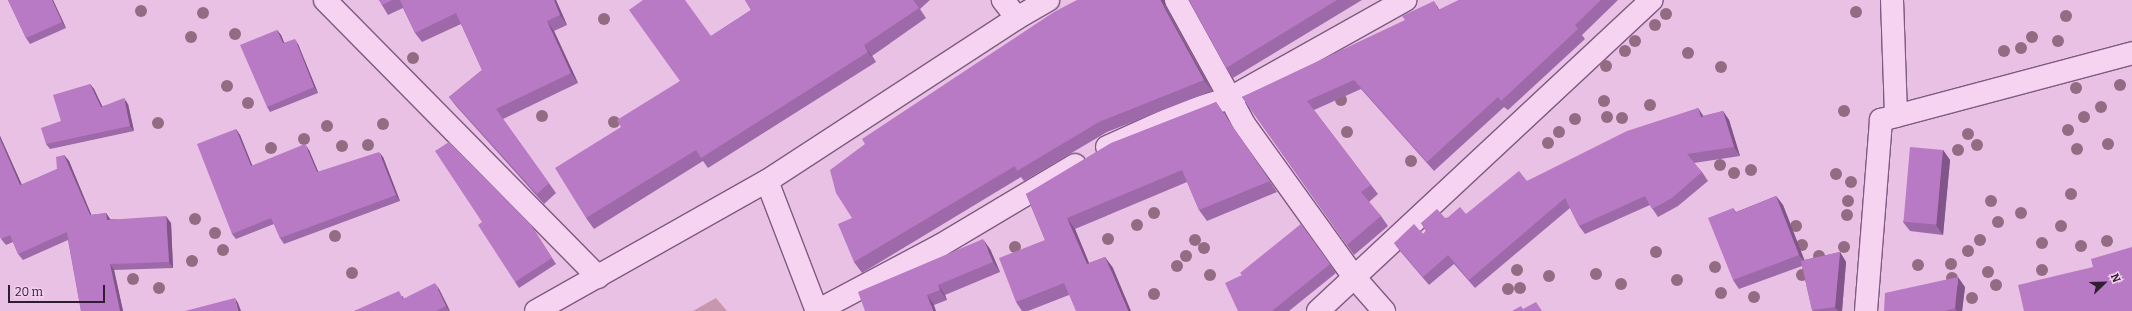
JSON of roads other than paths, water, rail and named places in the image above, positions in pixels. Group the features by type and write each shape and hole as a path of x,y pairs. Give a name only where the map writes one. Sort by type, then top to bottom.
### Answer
{"street":[{"path":"325,0 598,277"},
{"path":"1003,0 1017,18"},
{"path":"536,311 767,180 1017,18 1048,0"},
{"path":"1176,0 1244,124 1354,277 1384,311"},
{"path":"767,180 817,311 940,245 1113,143 1185,112 1230,98 1405,0"},
{"path":"1318,311 1652,0"},
{"path":"1892,0 1896,116"},
{"path":"1866,311 1880,120 2132,53"}]}
